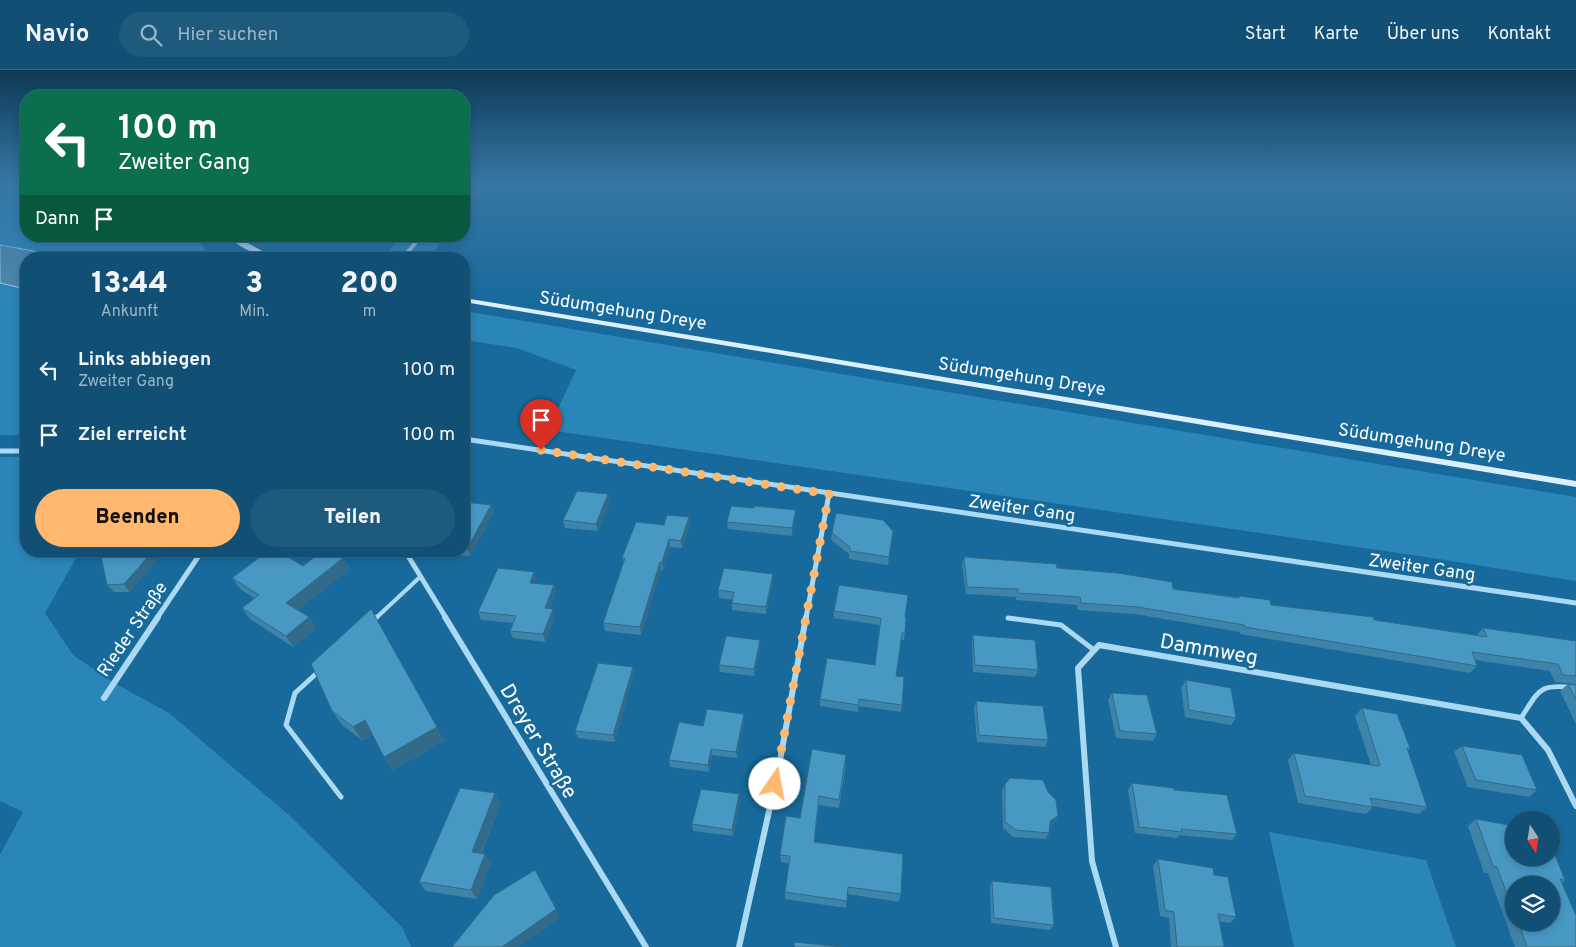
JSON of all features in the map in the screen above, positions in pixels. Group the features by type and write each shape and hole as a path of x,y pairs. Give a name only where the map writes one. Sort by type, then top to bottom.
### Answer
{"main road":[{"path":"239,242 257,252"},
{"name":"Südumgehung Dreye","path":"470,301 1576,484"}],"street":[{"path":"408,252 416,242"},
{"name":"Zweiter Gang","path":"470,440 1576,603"},
{"path":"0,451 20,451"},
{"path":"739,947 779,766 829,494"},
{"name":"Rieder Straße","path":"104,698 198,557"},
{"name":"Dreyer Straße","path":"408,557 646,947"},
{"name":"Dammweg","path":"1094,650 1099,645 1521,718"},
{"path":"1094,650 1078,668 1091,852 1116,947"},
{"path":"1521,718 1548,750 1576,806"}],"lane":[{"path":"365,628 420,577"},
{"path":"1008,618 1061,624 1094,650"},
{"path":"323,667 296,693 286,725 341,797"},
{"path":"1521,718 1540,689 1550,684 1576,688"}],"shaded area":[{"path":"0,222 20,222 20,242 200,242 206,252 20,252 20,435 0,435"},
{"path":"397,242 441,242 434,252 388,252"},
{"path":"0,245 39,252 20,252 20,288 0,283"},
{"path":"470,312 1576,497 1576,581 1426,557 548,430 576,370 517,348 470,341"},
{"path":"0,457 20,457 20,557 77,557 45,613 73,655 116,684 169,713 290,816 402,927 411,947 0,947 0,855 23,812 0,801"},
{"path":"1269,832 1426,860 1456,947 1294,947"}],"building":[{"path":"577,491 608,494 596,524 563,520"},
{"path":"470,503 491,505 470,544"},
{"path":"731,506 796,510 792,528 727,522"},
{"path":"836,513 883,520 893,531 889,557 850,551 850,547 832,533"},
{"path":"667,515 689,517 681,541 669,539 640,627 603,623 625,558 622,558 636,522 664,525"},
{"path":"101,557 148,557 124,584 107,585"},
{"path":"260,557 288,557 303,566 314,557 343,558 286,603 309,617 286,636 242,608 259,595 232,578"},
{"path":"964,557 1056,564 1057,568 1118,573 1172,582 1173,589 1239,598 1239,596 1270,600 1271,605 1373,617 1374,620 1487,637 1483,628 1576,641 1576,676 1563,675 1558,664 1472,652 1477,666 1138,607 1081,603 1080,597 1018,593 1018,589 967,587"},
{"path":"498,568 534,572 530,583 554,585 545,608 553,609 543,634 510,631 516,616 478,612"},
{"path":"724,568 773,574 766,607 732,603 734,592 718,590"},
{"path":"839,585 908,595 905,633 902,633 896,676 904,677 902,705 859,699 858,705 820,699 827,658 875,665 881,618 834,611"},
{"path":"371,609 437,727 384,757 365,720 353,727 332,711 311,664"},
{"path":"973,635 1035,640 1038,670 975,665"},
{"path":"726,636 760,640 754,669 719,665"},
{"path":"598,663 633,667 613,735 575,731"},
{"path":"1186,680 1231,688 1236,718 1189,710"},
{"path":"1568,684 1576,685 1576,700"},
{"path":"1112,693 1147,695 1157,734 1120,731"},
{"path":"976,701 1043,706 1048,740 979,735"},
{"path":"1362,708 1397,714 1410,748 1407,748 1427,807 1370,798 1373,807 1305,796 1294,753 1380,765"},
{"path":"707,709 744,714 736,752 711,749 708,765 669,760 679,722 703,726"},
{"path":"1462,746 1522,755 1537,790 1476,780"},
{"path":"812,749 846,755 839,800 819,796 814,842 903,854 901,894 848,887 847,901 785,892 790,856 780,855 786,816 800,818"},
{"path":"1010,778 1043,780 1048,792 1056,800 1058,816 1050,821 1049,833 1016,830 1005,822 1005,784"},
{"path":"1132,783 1173,788 1174,790 1227,795 1237,834 1181,829 1182,832 1139,827"},
{"path":"460,788 495,793 472,852 485,854 471,890 419,882"},
{"path":"701,789 739,794 732,830 692,824"},
{"path":"1476,819 1505,824 1505,866 1559,866 1565,880 1560,879 1560,876 1505,876 1505,888 1497,867 1493,866"},
{"path":"1158,859 1213,868 1214,875 1228,877 1236,917 1218,914 1224,947 1177,947 1174,912 1165,910"},
{"path":"535,870 556,909 502,947 452,947 494,895"},
{"path":"1560,879 1576,915 1576,947 1527,947 1521,931 1560,931"},
{"path":"992,881 1051,887 1054,925 994,918"},
{"path":"795,942 841,947 794,947"}],"route":[{"path":"541,450 829,494 775,784"}]}
